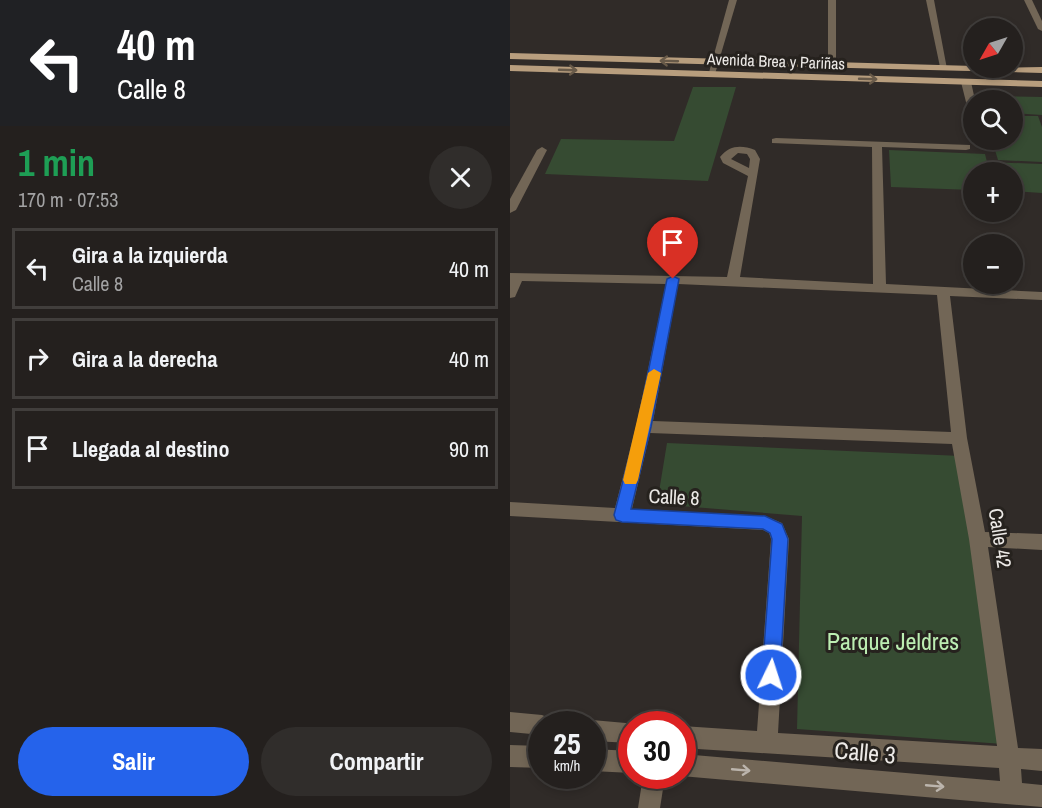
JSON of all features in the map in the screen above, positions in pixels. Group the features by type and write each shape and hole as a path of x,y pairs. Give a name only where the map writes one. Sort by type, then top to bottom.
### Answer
{"main road":[{"name":"Avenida Brea y Pariñas","path":"510,56 1042,70"},
{"path":"525,69 533,57"},
{"path":"607,71 613,60"},
{"name":"Avenida Brea y Pariñas","path":"510,69 1042,84"}],"street":[{"path":"711,74 733,0"},
{"path":"832,0 832,66"},
{"path":"930,0 944,67"},
{"path":"1028,0 1042,29"},
{"path":"966,82 968,90"},
{"path":"776,141 963,147"},
{"path":"877,144 880,289"},
{"path":"510,210 542,150"},
{"path":"733,281 753,176"},
{"path":"510,294 514,277 733,281 1042,296"},
{"path":"622,515 644,427 673,279"},
{"name":"Calle 42","path":"943,291 959,438 978,539 1012,793"},
{"path":"644,427 959,438"},
{"name":"Calle 8","path":"510,509 765,523 776,528 780,539 767,743"},
{"path":"978,539 1042,542"},
{"path":"510,722 528,724"},
{"name":"Calle 3","path":"696,738 1042,760"},
{"path":"510,756 528,757"},
{"name":"Calle 3","path":"696,766 1042,796"},
{"path":"649,808 652,789"}],"green space":[{"path":"693,87 736,87 708,181 545,174 561,139 674,141"},
{"path":"1023,97 1042,97 1042,115 1023,114"},
{"path":"1023,116 1038,116 1042,127 1042,162 998,160 995,150 1023,150"},
{"path":"889,150 985,154 987,162 963,162 963,190 891,187"},
{"path":"1023,163 1042,164 1042,193 1023,192"},
{"name":"Parque Jeldres","path":"667,443 961,456 1003,744 797,729 802,516 657,504"}],"slow traffic":[{"path":"630,480 644,427 654,373"}],"route":[{"path":"673,279 644,427 622,515 765,523 776,528 780,539 771,675"}]}
